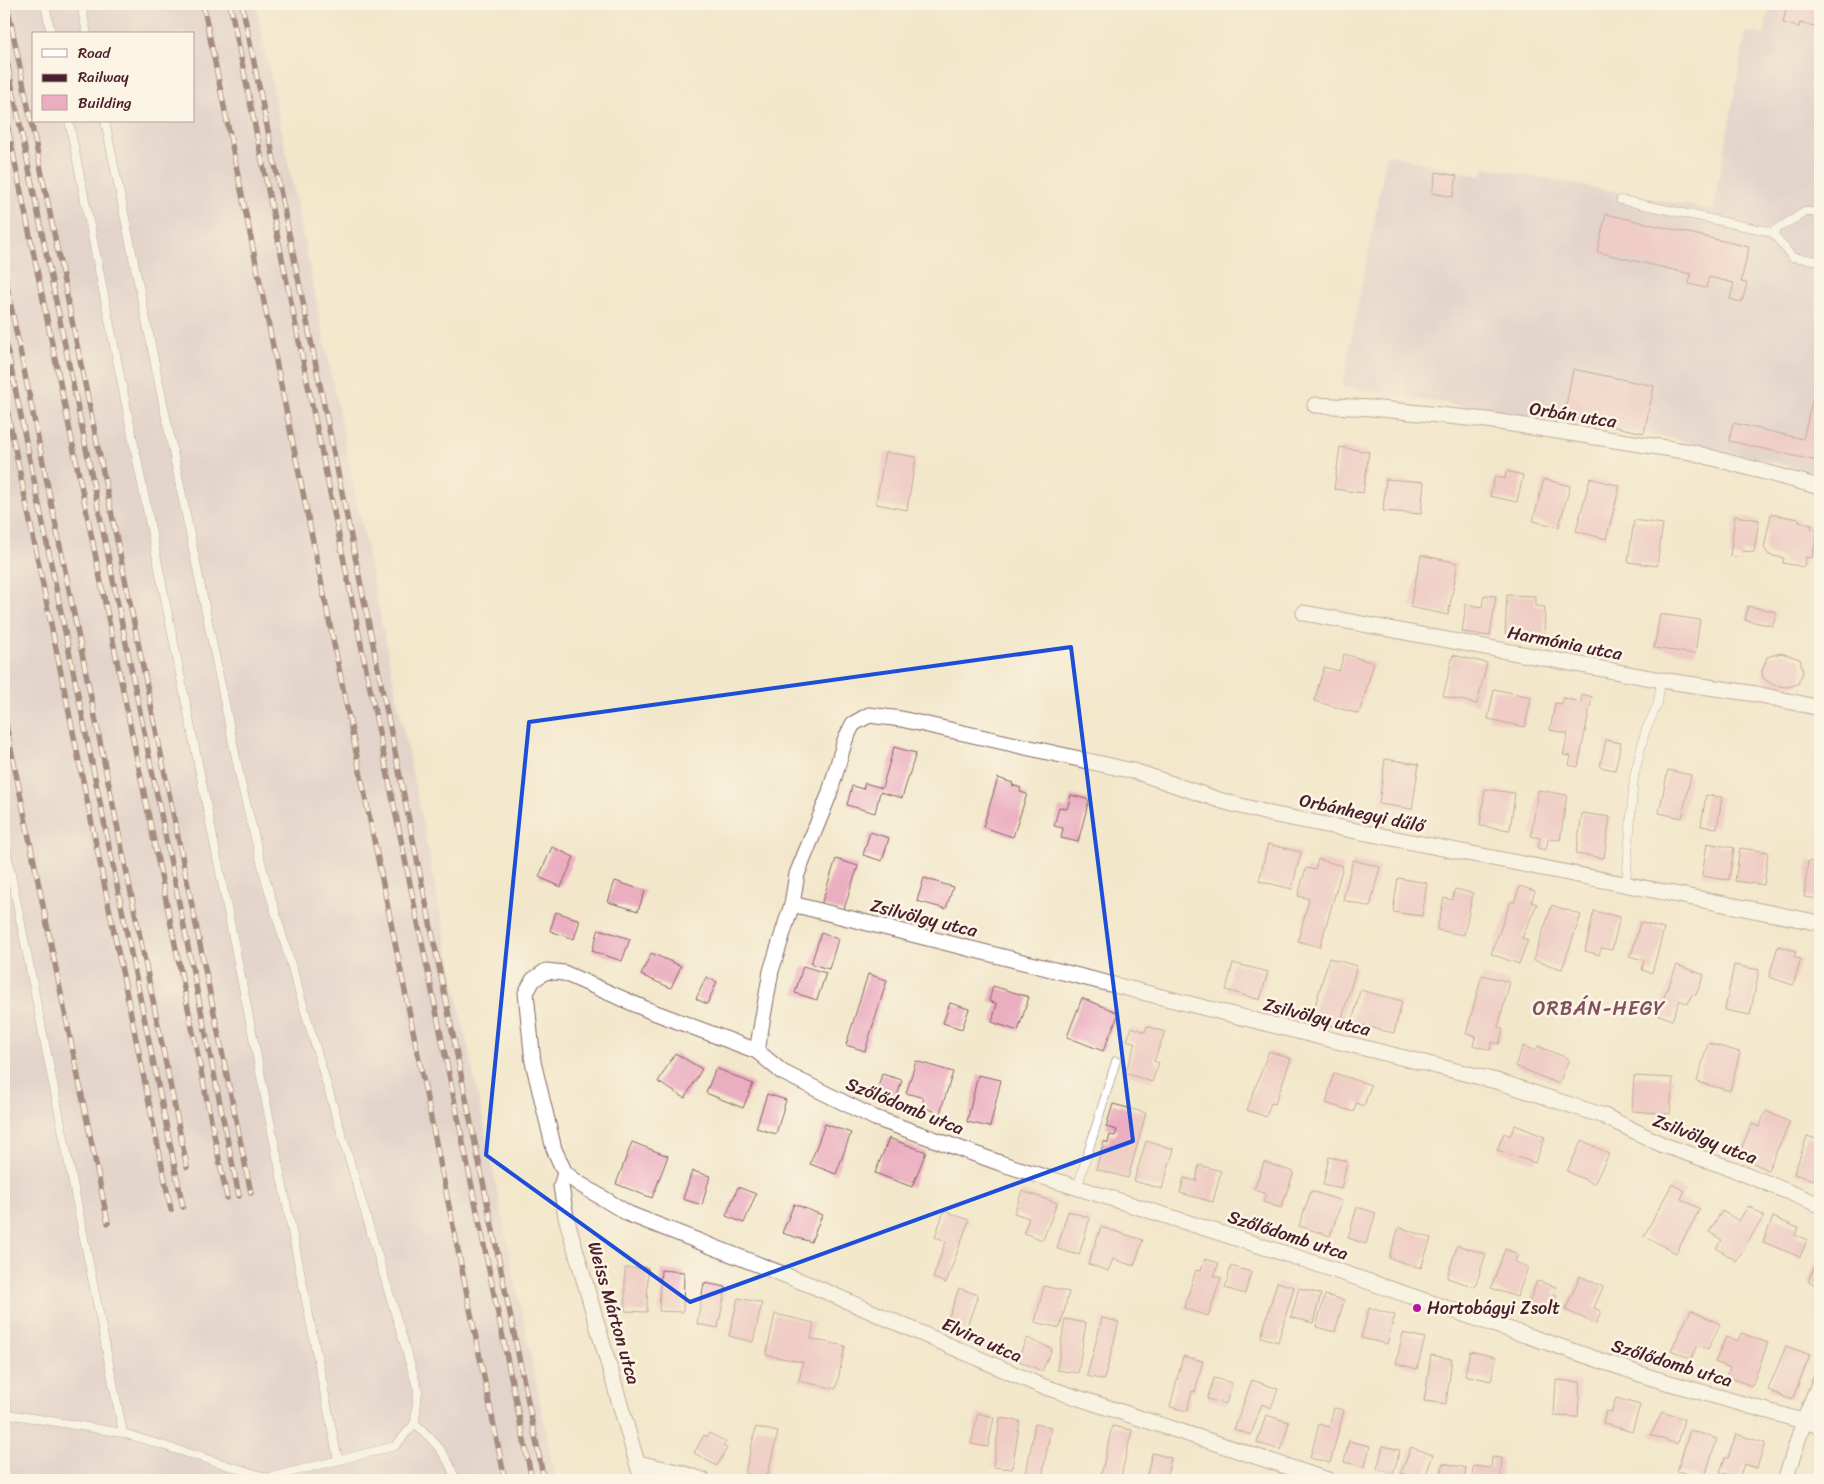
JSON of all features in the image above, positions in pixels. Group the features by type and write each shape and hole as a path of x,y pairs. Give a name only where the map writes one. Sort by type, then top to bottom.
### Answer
{"street":[{"name":"Orbán utca","path":"1315,405 1371,408 1487,420 1681,451 1820,487"},
{"name":"Harmónia utca","path":"1304,613 1661,680 1756,694 1820,708"},
{"name":"Orbánhegyi dűlő","path":"792,904 797,874 829,795 845,740 853,724 869,715 901,719 1137,772 1222,801 1271,814 1820,923"},
{"path":"565,1173 554,1149 533,1062 526,993 533,980 546,971 564,973 648,1010 757,1050 772,971 792,904"},
{"name":"Zsilvölgy utca","path":"792,904 1500,1082 1604,1116 1663,1145 1733,1169 1820,1205"},
{"name":"Szőlődomb utca","path":"757,1050 782,1072 876,1118 1000,1163 1305,1260 1649,1377 1820,1426"},
{"name":"Elvira utca","path":"565,1173 629,1214 813,1286 1039,1385 1328,1480"},
{"name":"Weiss Márton utca","path":"565,1173 561,1186 566,1217 642,1480"},
{"path":"1785,1480 1804,1421 1820,1381"},
{"path":"638,1463 682,1472 703,1480"}],"lane":[{"path":"45,4 51,32"},
{"path":"81,4 87,32"},
{"path":"69,122 338,1460"},
{"path":"4,1390 8,1414 123,1433 268,1478 395,1446 415,1423 418,1390 264,874 242,787 105,122"},
{"path":"1621,200 1772,232 1792,257 1820,261"},
{"path":"1772,232 1805,212 1820,212"},
{"path":"1626,884 1634,776 1645,732 1658,703 1661,680"},
{"path":"4,839 123,1433"},
{"path":"1077,1188 1116,1061"},
{"path":"415,1423 438,1444 452,1465 455,1480"}],"highlighted area":[{"path":"1071,647 1133,1141 690,1302 486,1155 529,722"}],"shaded area":[{"path":"4,4 256,4 556,1480 4,1480"},
{"path":"1770,4 1820,4 1820,473 1674,439 1342,387 1387,154 1481,176 1485,167 1713,210 1746,32 1764,35"}],"building":[{"path":"1787,4 1820,4 1820,22 1816,21 1814,26 1800,23 1799,27 1783,23"},
{"path":"1436,172 1457,176 1453,197 1432,193"},
{"path":"1606,214 1749,247 1741,282 1747,283 1742,302 1730,299 1734,283 1709,277 1706,288 1689,284 1691,274 1597,252"},
{"path":"1820,367 1820,447 1817,461 1729,441 1733,423 1803,439"},
{"path":"1573,369 1654,386 1644,433 1564,416"},
{"path":"1340,447 1369,452 1363,493 1334,489"},
{"path":"885,452 916,457 907,510 876,504"},
{"path":"1506,471 1523,475 1517,502 1490,496 1495,476 1505,479"},
{"path":"1590,478 1620,486 1606,539 1576,531"},
{"path":"1386,479 1424,482 1421,514 1383,511"},
{"path":"1544,479 1570,486 1559,527 1533,521"},
{"path":"1771,514 1799,519 1799,522 1812,525 1811,529 1818,530 1812,558 1806,557 1804,567 1783,563 1784,558 1769,555 1764,548"},
{"path":"1735,516 1759,520 1754,552 1743,551 1742,558 1730,556"},
{"path":"1634,520 1663,524 1657,566 1628,562"},
{"path":"1421,555 1458,563 1448,615 1410,607"},
{"path":"1484,595 1496,596 1490,636 1462,632 1466,604 1482,607"},
{"path":"1507,595 1535,596 1535,606 1545,607 1544,635 1505,634"},
{"path":"1748,606 1776,612 1773,626 1745,620"},
{"path":"1660,614 1700,620 1695,654 1654,648"},
{"path":"1781,653 1800,659 1803,672 1798,684 1787,687 1773,685 1763,678 1762,671 1767,657"},
{"path":"1344,654 1374,663 1359,714 1314,701 1324,667 1339,671"},
{"path":"1453,655 1487,663 1477,704 1443,696"},
{"path":"1494,689 1531,697 1525,727 1488,719"},
{"path":"1582,694 1592,697 1578,767 1569,765 1571,756 1563,755 1568,734 1550,730 1555,703 1562,704 1563,698 1581,702"},
{"path":"1606,740 1621,743 1615,770 1600,767"},
{"path":"894,747 916,753 902,798 880,792 875,813 847,805 852,786 863,789 865,783 882,788"},
{"path":"1385,759 1419,764 1412,809 1379,804"},
{"path":"1668,770 1691,775 1682,818 1659,813"},
{"path":"998,778 1013,783 1012,785 1021,788 1020,792 1027,794 1013,837 983,827"},
{"path":"1485,789 1515,793 1510,830 1480,826"},
{"path":"1538,790 1567,795 1560,840 1548,839 1546,850 1538,848 1540,838 1531,836"},
{"path":"1071,795 1089,800 1078,842 1061,838 1063,828 1054,826 1059,807 1067,809"},
{"path":"1706,795 1722,797 1717,828 1701,826"},
{"path":"1582,813 1610,817 1604,858 1576,854"},
{"path":"870,832 889,838 882,861 863,855"},
{"path":"1707,843 1734,848 1729,880 1702,876"},
{"path":"1268,844 1301,852 1292,889 1259,881"},
{"path":"552,847 574,857 561,887 539,877"},
{"path":"1740,848 1768,852 1764,885 1735,881"},
{"path":"836,859 858,866 843,912 821,905"},
{"path":"1318,859 1343,866 1320,947 1298,941 1309,899 1298,896 1306,868 1315,870"},
{"path":"1353,860 1380,867 1370,907 1343,900"},
{"path":"1808,861 1820,863 1820,899 1804,897"},
{"path":"924,878 953,887 946,909 917,901"},
{"path":"1398,878 1427,883 1422,916 1393,912"},
{"path":"615,881 645,891 638,911 608,902"},
{"path":"1520,886 1535,891 1531,902 1537,904 1522,938 1528,940 1519,964 1491,954 1511,901 1514,902"},
{"path":"1455,889 1473,893 1464,935 1437,930 1444,898 1452,900"},
{"path":"1552,905 1581,915 1562,969 1533,960"},
{"path":"1594,911 1620,917 1612,950 1601,948 1599,955 1585,951"},
{"path":"556,912 580,920 574,939 550,931"},
{"path":"1640,922 1664,929 1652,973 1642,970 1644,960 1629,956 1632,953"},
{"path":"599,929 630,939 622,961 592,951"},
{"path":"821,933 838,939 829,969 811,964"},
{"path":"1778,946 1796,951 1794,957 1801,959 1793,985 1769,977"},
{"path":"651,953 681,966 671,988 641,975"},
{"path":"1329,958 1357,966 1339,1028 1311,1020"},
{"path":"1233,963 1268,972 1260,1000 1226,990"},
{"path":"1677,965 1704,975 1696,995 1692,994 1688,1004 1680,1000 1672,1020 1657,1014"},
{"path":"1734,965 1759,970 1750,1015 1725,1010"},
{"path":"803,966 826,973 817,1000 795,993"},
{"path":"868,974 887,980 865,1051 846,1045"},
{"path":"1482,975 1510,982 1498,1027 1503,1029 1499,1044 1492,1042 1490,1050 1473,1045 1476,1036 1466,1034"},
{"path":"706,977 717,982 707,1004 696,999"},
{"path":"993,986 1029,997 1018,1031 992,1022 997,1004 989,1001"},
{"path":"1360,990 1402,1001 1394,1033 1352,1023"},
{"path":"1082,998 1119,1013 1103,1051 1067,1037"},
{"path":"950,1003 969,1009 962,1029 943,1023"},
{"path":"1147,1026 1165,1032 1154,1061 1159,1063 1152,1082 1125,1073 1136,1043 1127,1040 1132,1027 1145,1032"},
{"path":"1708,1043 1740,1052 1730,1091 1697,1082"},
{"path":"1523,1046 1536,1051 1538,1046 1569,1059 1559,1084 1515,1066"},
{"path":"1269,1051 1291,1059 1275,1104 1271,1103 1266,1117 1247,1110"},
{"path":"675,1053 702,1069 685,1098 658,1082"},
{"path":"916,1061 953,1072 940,1113 921,1107 924,1098 906,1093"},
{"path":"716,1068 753,1084 743,1108 706,1093"},
{"path":"1334,1073 1371,1085 1364,1106 1356,1103 1354,1112 1326,1103"},
{"path":"882,1074 902,1080 894,1107 874,1101"},
{"path":"978,1075 1001,1080 990,1127 967,1122"},
{"path":"1634,1076 1673,1078 1670,1114 1632,1111"},
{"path":"767,1094 786,1100 776,1134 756,1128"},
{"path":"1113,1104 1146,1113 1128,1178 1096,1169 1104,1141 1108,1143 1110,1135 1115,1136 1117,1130 1106,1127"},
{"path":"1766,1111 1790,1122 1768,1170 1738,1156 1752,1124 1759,1127"},
{"path":"825,1124 851,1133 836,1174 810,1164"},
{"path":"1515,1125 1545,1137 1535,1163 1497,1150 1504,1133 1510,1136"},
{"path":"1807,1136 1820,1140 1820,1178 1815,1176 1813,1180 1794,1174"},
{"path":"889,1138 926,1152 912,1187 875,1173"},
{"path":"1582,1140 1609,1154 1594,1184 1567,1171"},
{"path":"1146,1141 1174,1149 1162,1189 1134,1181"},
{"path":"632,1142 668,1156 652,1198 616,1184"},
{"path":"1329,1157 1347,1161 1341,1189 1323,1185"},
{"path":"1264,1162 1294,1172 1281,1208 1263,1202 1266,1194 1254,1190"},
{"path":"1199,1165 1221,1171 1213,1202 1180,1193 1184,1178 1196,1181"},
{"path":"692,1171 710,1176 702,1205 683,1199"},
{"path":"1672,1184 1685,1191 1681,1199 1700,1209 1676,1253 1644,1236"},
{"path":"738,1187 756,1194 744,1223 726,1216"},
{"path":"1022,1191 1057,1203 1043,1240 1024,1233 1029,1218 1014,1213"},
{"path":"1311,1191 1342,1201 1330,1236 1299,1226"},
{"path":"794,1204 822,1215 811,1242 782,1233"},
{"path":"1748,1206 1764,1216 1736,1261 1716,1248 1722,1240 1709,1232 1722,1211 1739,1221"},
{"path":"1357,1207 1376,1213 1366,1244 1348,1238"},
{"path":"944,1211 969,1220 946,1283 933,1278 946,1241 935,1237"},
{"path":"1068,1211 1090,1218 1079,1255 1057,1249"},
{"path":"1773,1217 1798,1228 1795,1235 1807,1240 1800,1257 1763,1242"},
{"path":"1101,1227 1143,1240 1134,1266 1113,1259 1108,1271 1088,1264"},
{"path":"1399,1227 1431,1238 1421,1268 1389,1258"},
{"path":"1457,1245 1486,1254 1475,1287 1447,1278"},
{"path":"1505,1249 1518,1254 1515,1262 1528,1267 1517,1297 1491,1288"},
{"path":"1820,1253 1820,1287 1808,1281"},
{"path":"1205,1259 1219,1263 1214,1276 1221,1278 1208,1316 1184,1308 1196,1270 1201,1271"},
{"path":"1231,1266 1251,1272 1245,1294 1225,1288"},
{"path":"625,1268 648,1268 647,1312 625,1311"},
{"path":"661,1270 684,1272 683,1312 659,1311"},
{"path":"1580,1276 1603,1287 1594,1308 1601,1311 1596,1324 1565,1310"},
{"path":"1537,1281 1556,1287 1553,1294 1557,1295 1554,1303 1550,1302 1545,1315 1527,1308"},
{"path":"1277,1282 1294,1287 1278,1342 1261,1337"},
{"path":"704,1283 726,1287 718,1328 697,1324"},
{"path":"1044,1286 1069,1292 1060,1328 1035,1322"},
{"path":"959,1288 978,1295 965,1332 946,1325"},
{"path":"1299,1288 1321,1294 1313,1323 1291,1317"},
{"path":"1325,1295 1344,1300 1335,1332 1316,1327"},
{"path":"738,1298 762,1303 753,1342 729,1336"},
{"path":"1369,1308 1395,1315 1387,1344 1361,1338"},
{"path":"1691,1310 1720,1324 1708,1349 1698,1345 1691,1359 1671,1350"},
{"path":"775,1314 814,1323 811,1339 845,1346 836,1389 799,1381 803,1362 766,1355"},
{"path":"1102,1318 1119,1322 1104,1380 1087,1376"},
{"path":"1065,1319 1086,1323 1078,1373 1057,1370"},
{"path":"1403,1333 1425,1338 1417,1369 1396,1363"},
{"path":"1741,1333 1768,1343 1752,1386 1726,1376 1730,1368 1715,1362 1726,1337 1738,1341"},
{"path":"1027,1338 1052,1349 1042,1371 1017,1360"},
{"path":"1786,1346 1810,1355 1792,1400 1768,1390"},
{"path":"1470,1351 1496,1357 1491,1381 1465,1375"},
{"path":"1431,1355 1452,1359 1446,1404 1424,1401"},
{"path":"1183,1356 1203,1361 1195,1392 1192,1391 1187,1411 1170,1407"},
{"path":"1214,1378 1232,1383 1226,1404 1207,1399"},
{"path":"1252,1380 1278,1389 1271,1408 1262,1404 1251,1435 1234,1429"},
{"path":"1556,1380 1580,1382 1578,1417 1554,1416"},
{"path":"1616,1398 1640,1405 1632,1432 1603,1423 1606,1411 1611,1412"},
{"path":"1334,1408 1344,1410 1330,1463 1310,1458 1319,1424 1329,1427"},
{"path":"1662,1412 1684,1419 1677,1444 1651,1435"},
{"path":"978,1413 994,1417 988,1447 971,1444"},
{"path":"1266,1415 1289,1422 1281,1450 1257,1443"},
{"path":"1000,1418 1020,1421 1012,1469 993,1467"},
{"path":"1035,1424 1051,1427 1042,1477 1026,1474"},
{"path":"1112,1426 1132,1430 1120,1480 1101,1476"},
{"path":"756,1427 778,1432 766,1480 752,1480 753,1475 745,1473"},
{"path":"1690,1430 1717,1439 1704,1479 1677,1471"},
{"path":"709,1433 726,1442 723,1446 727,1448 717,1466 694,1453 704,1435 707,1437"},
{"path":"1736,1434 1765,1443 1757,1468 1744,1464 1739,1478 1720,1472 1725,1458 1728,1458"},
{"path":"1349,1441 1370,1446 1365,1467 1344,1462"},
{"path":"1383,1446 1400,1450 1393,1473 1377,1469"},
{"path":"1411,1447 1433,1455 1424,1480 1401,1473"},
{"path":"1152,1453 1171,1458 1166,1480 1146,1480"},
{"path":"1492,1457 1502,1458 1500,1480 1472,1480 1473,1466 1491,1468"},
{"path":"1443,1463 1466,1468 1464,1480 1440,1480"},
{"path":"1820,1466 1820,1480 1815,1480"}],"railway":[{"path":"7,4 251,1193"},
{"path":"203,4 505,1480"},
{"path":"230,4 532,1480"},
{"path":"242,4 544,1480"},
{"path":"4,47 239,1196"},
{"path":"4,109 227,1198"},
{"path":"4,272 187,1167"},
{"path":"4,334 183,1207"},
{"path":"4,395 171,1210"},
{"path":"4,715 108,1223"}],"place":[{"name":"Hortobágyi Zsolt","path":"1417,1308"}],"district":[{"name":"ORBÁN-HEGY","path":"1599,1008"}]}
